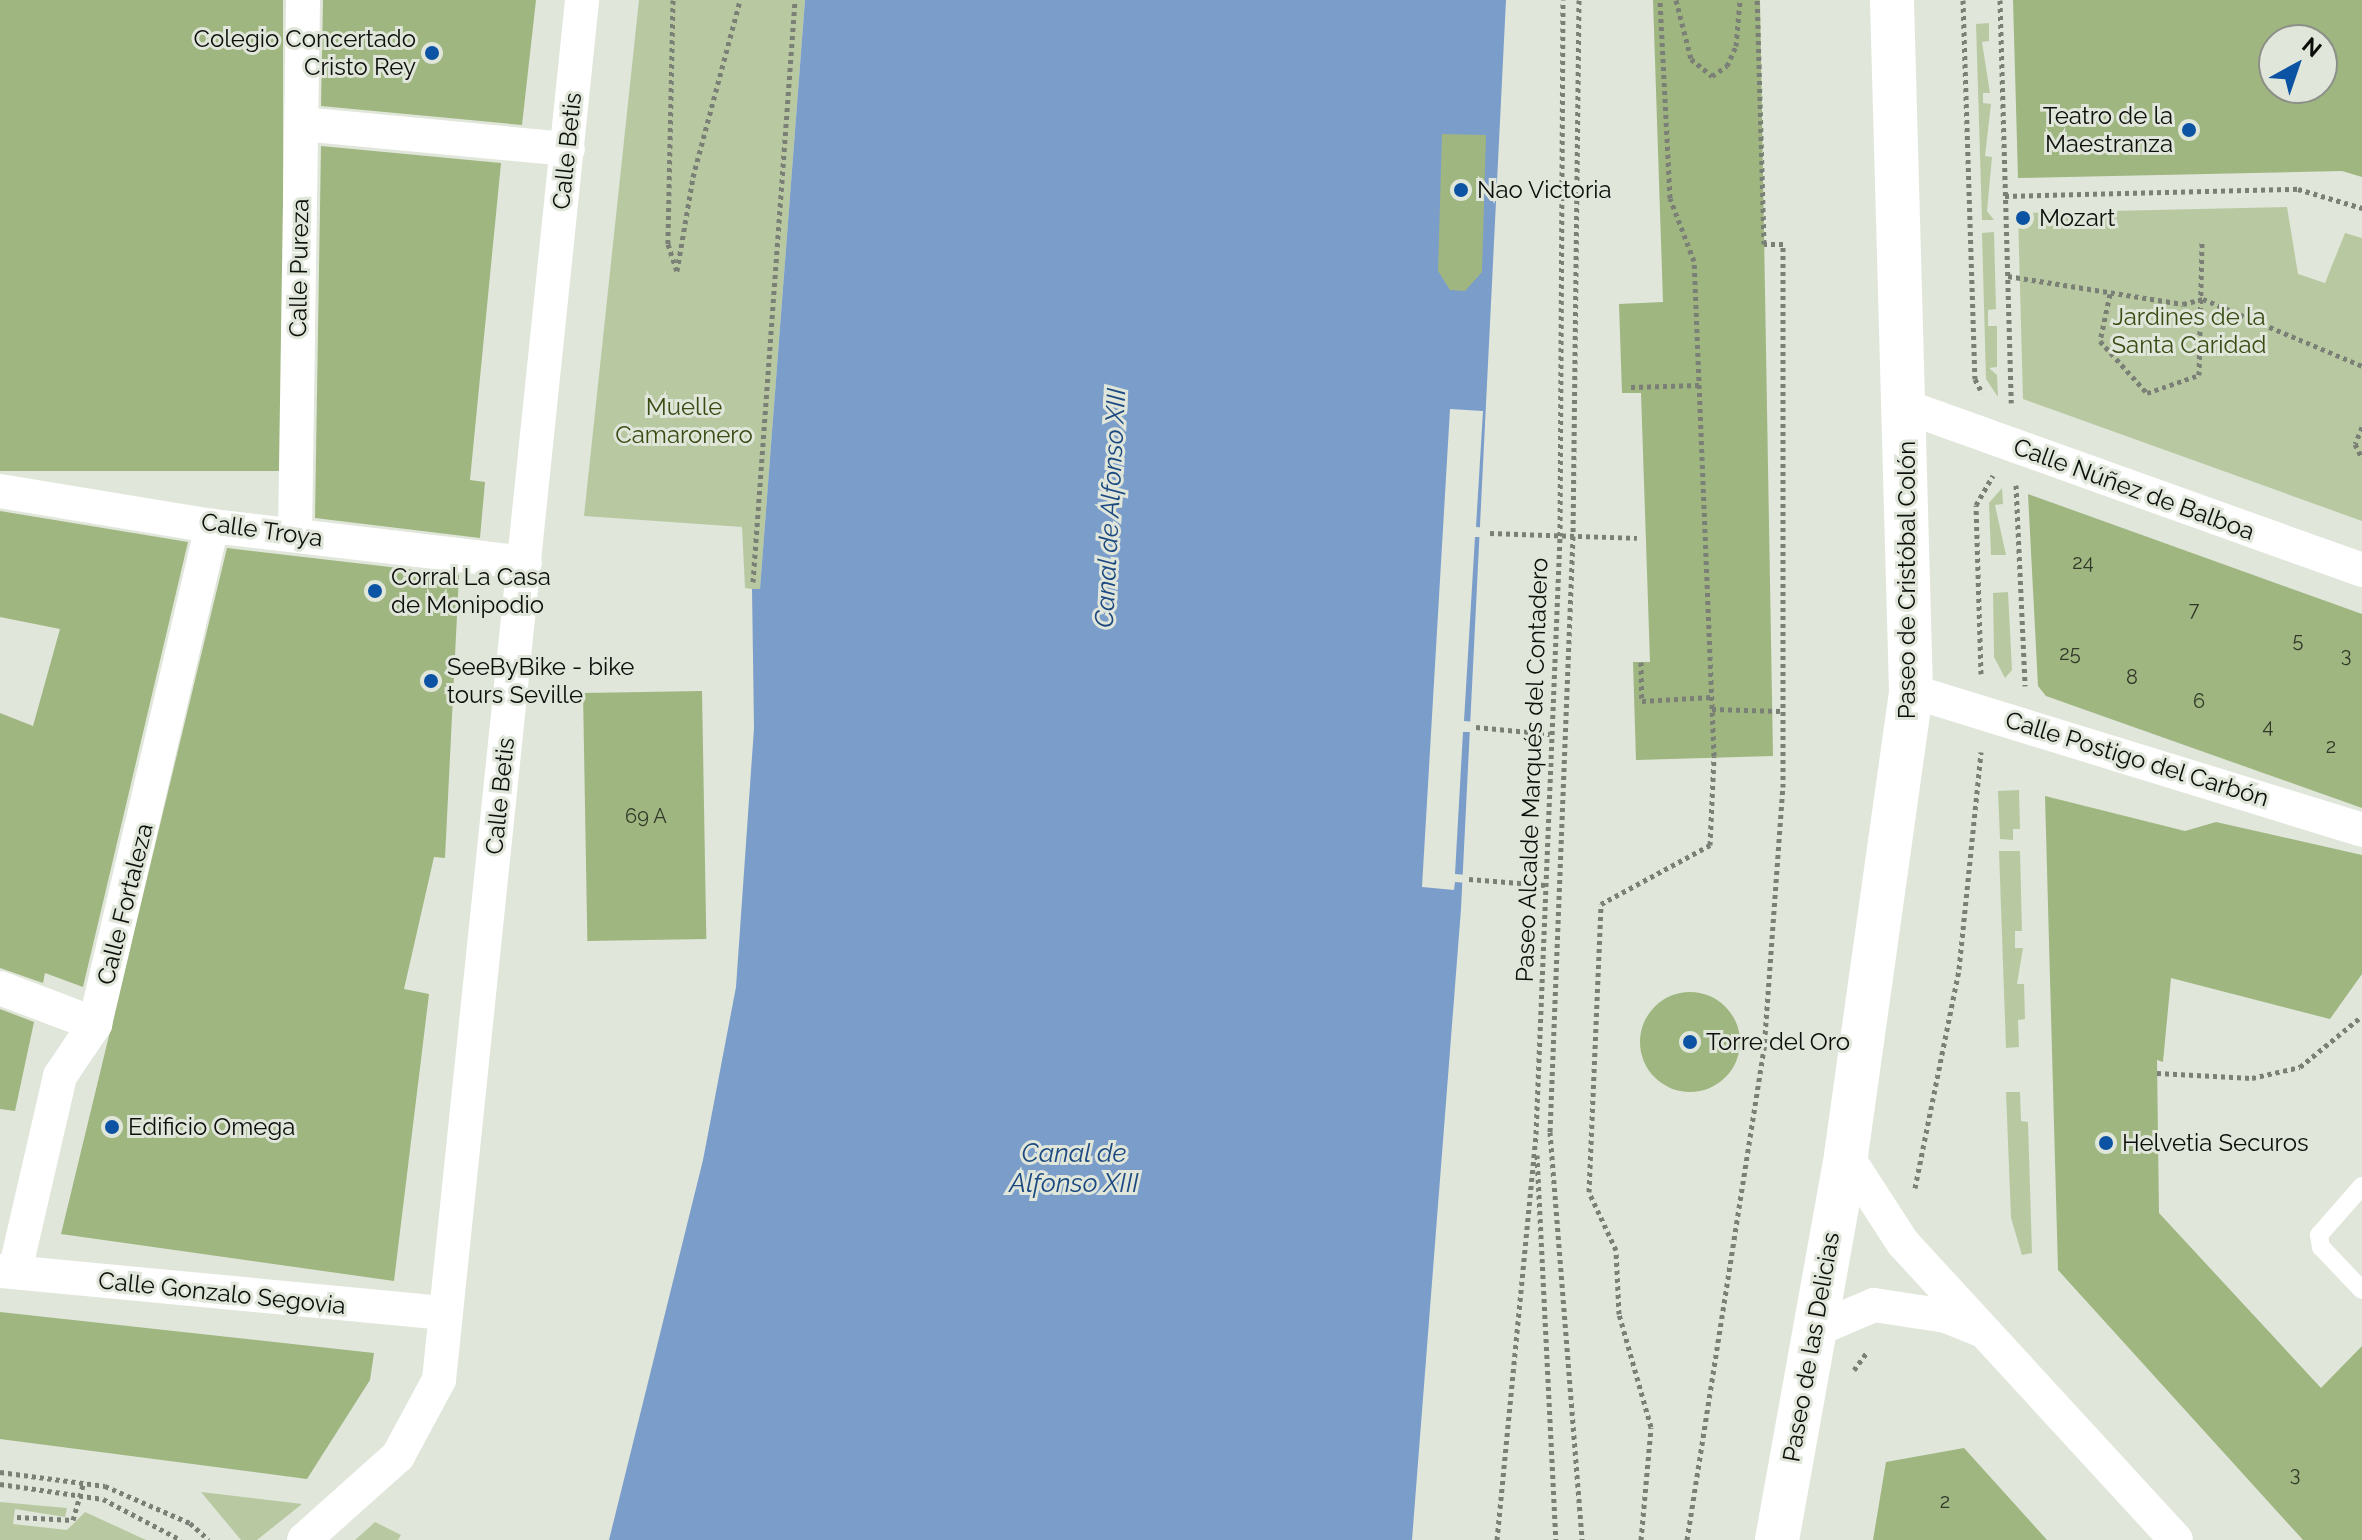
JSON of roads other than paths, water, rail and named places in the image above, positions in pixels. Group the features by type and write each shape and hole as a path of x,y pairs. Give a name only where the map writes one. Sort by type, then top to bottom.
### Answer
{"main road":[{"name":"Paseo de Cristóbal Colón","path":"1846,1155 1911,691 1907,407 1892,0"},
{"name":"Paseo de las Delicias","path":"1777,1540 1846,1155"}],"street":[{"name":"Calle Pureza","path":"295,535 303,0"},
{"name":"Calle Betis","path":"304,1540 414,1434 439,1380 582,0"},
{"path":"302,124 568,149"},
{"name":"Calle Núñez de Balboa","path":"1907,407 2362,570"},
{"name":"Calle Troya","path":"0,491 212,526 525,563"},
{"name":"Calle Fortaleza","path":"8,1271 60,1076 95,1024 212,526"},
{"name":"Calle Postigo del Carbón","path":"1911,691 2362,830"},
{"path":"0,988 95,1024"},
{"path":"1846,1155 1903,1243 1991,1334 2176,1540"},
{"name":"Calle Gonzalo Segovia","path":"8,1271 445,1313"},
{"path":"1813,1331 1874,1305 1946,1316 1991,1334"}],"lane":[{"path":"2362,1186 2319,1235 2321,1247 2362,1290"}],"water":[{"name":"Canal de Alfonso XIII","path":"805,0 1506,0 1461,909 1412,1540 609,1540 703,1160 736,987 754,728 752,589 760,589"}],"place":[{"name":"Colegio Concertado Cristo Rey","path":"432,53"},
{"name":"Teatro de la Maestranza","path":"2189,130"},
{"name":"Nao Victoria","path":"1461,190"},
{"name":"Mozart","path":"2023,218"},
{"name":"Corral La Casa de Monipodio","path":"375,591"},
{"name":"SeeByBike - bike tours Seville","path":"431,681"},
{"name":"Torre del Oro","path":"1690,1042"},
{"name":"Edificio Omega","path":"112,1127"},
{"name":"Helvetia Securos","path":"2106,1143"}],"park label":[{"name":"Jardines de la Santa Caridad","path":"2189,331"},
{"name":"Muelle Camaronero","path":"684,421"}]}
